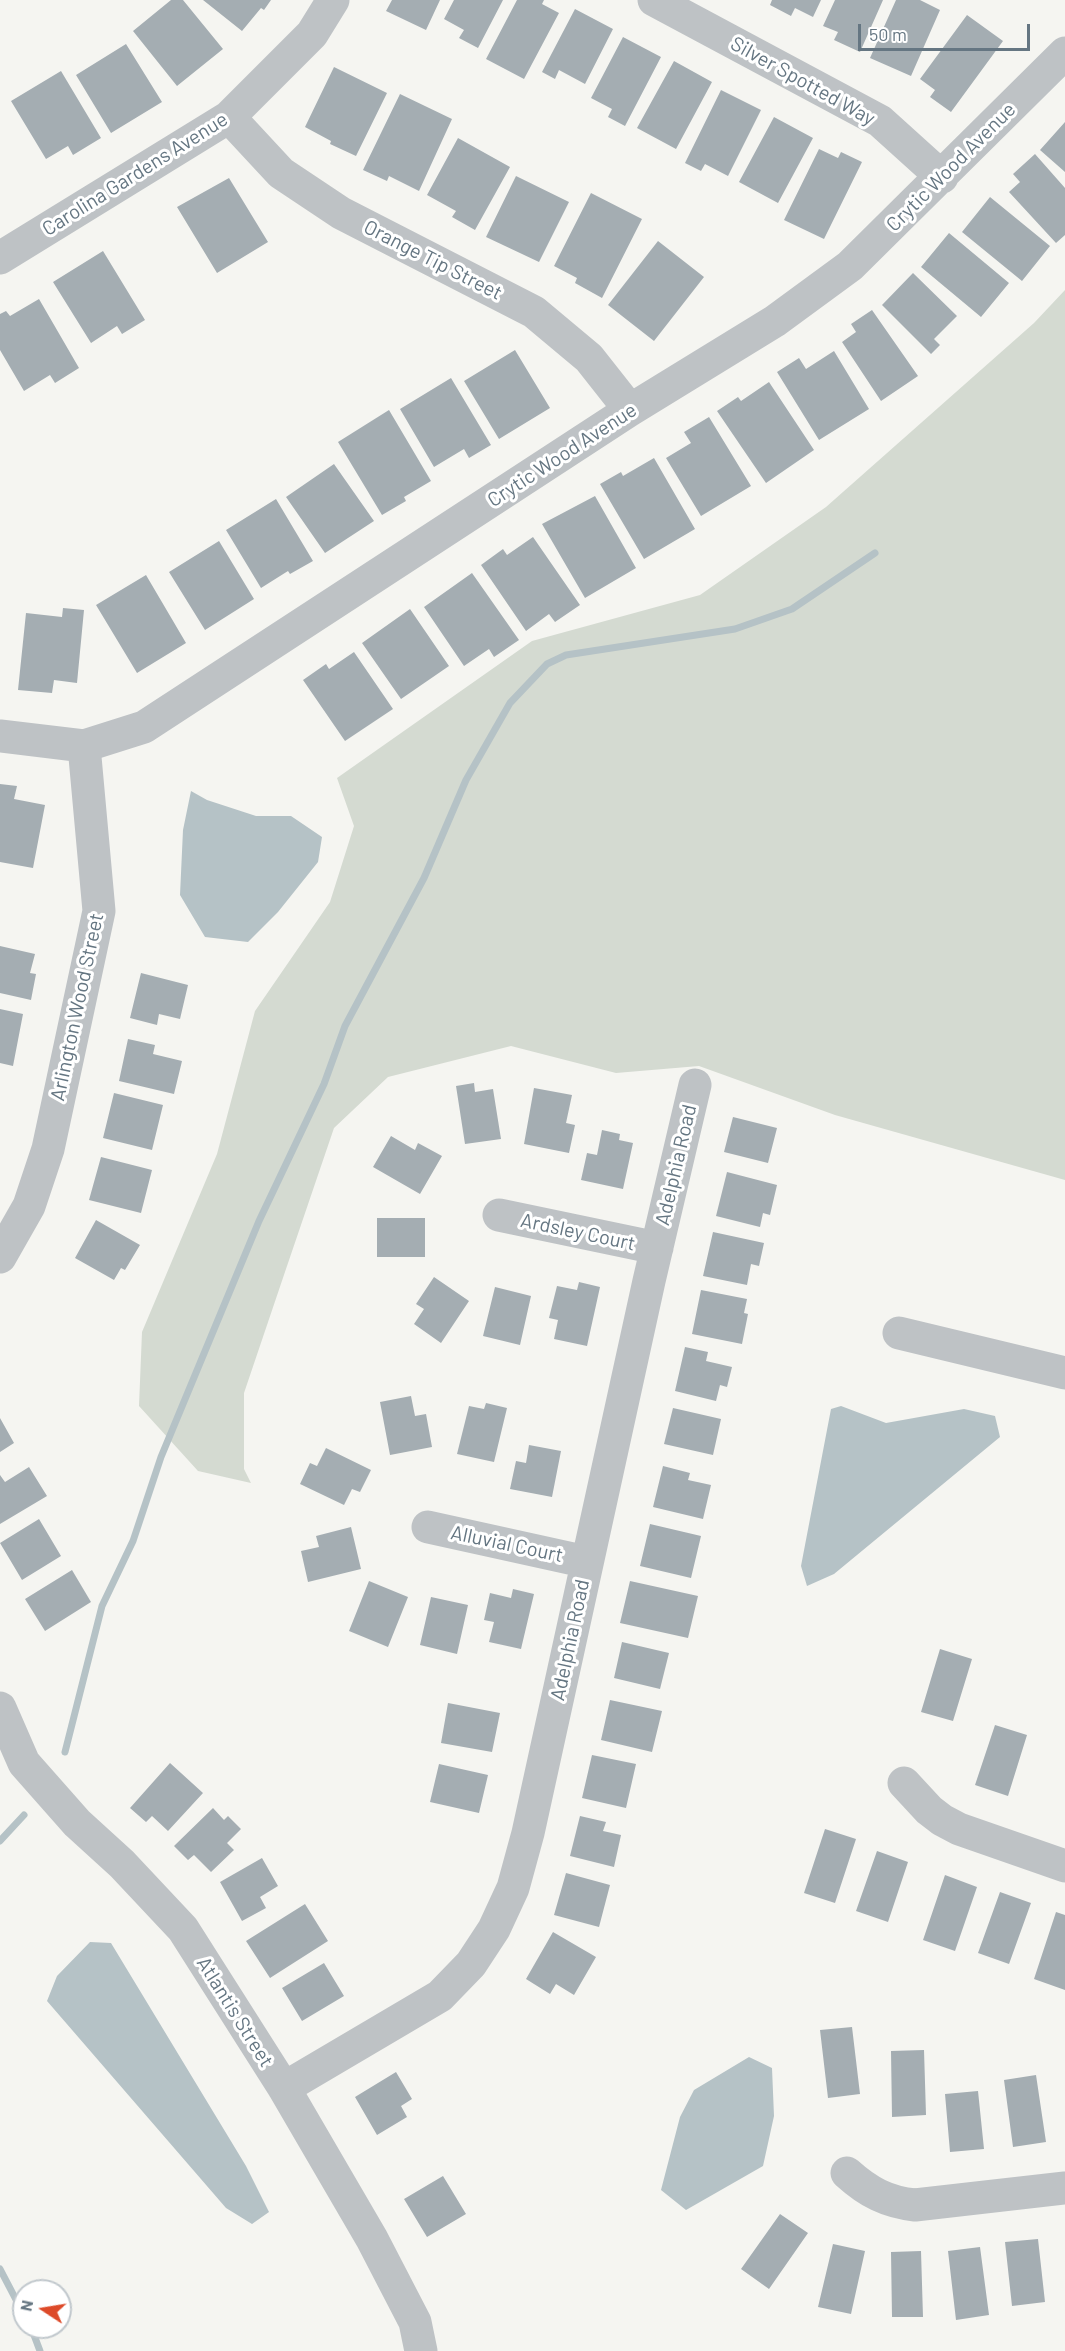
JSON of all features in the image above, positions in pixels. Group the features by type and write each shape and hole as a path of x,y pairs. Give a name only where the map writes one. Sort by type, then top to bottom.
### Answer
{"street":[{"name":"Carolina Gardens Avenue","path":"0,258 230,117 312,34 333,0"},
{"name":"Silver Spotted Way","path":"654,0 880,121 942,177"},
{"name":"Crytic Wood Avenue","path":"0,736 84,746 144,727 630,410 775,321 850,266 1065,53"},
{"name":"Orange Tip Street","path":"230,117 280,173 341,213 534,312 590,358 630,410"},
{"name":"Arlington Wood Street","path":"0,1257 29,1206 48,1149 99,911 84,746"},
{"name":"Adelphia Road","path":"284,2088 440,1996 471,1965 494,1929 513,1888 528,1833 695,1085"},
{"name":"Ardsley Court","path":"500,1215 657,1248"},
{"path":"899,1333 1065,1373"},
{"name":"Alluvial Court","path":"428,1527 587,1562"},
{"name":"Atlantis Street","path":"0,1708 24,1763 77,1823 122,1864 183,1929 284,2088 372,2239 415,2322 421,2351"},
{"path":"904,1783 942,1820 959,1829 1065,1866"},
{"path":"847,2173 865,2189 881,2198 915,2205 1065,2188"}],"shaded area":[{"path":"1065,290 1065,1180 835,1115 699,1066 616,1073 511,1046 388,1077 334,1128 244,1393 244,1469 251,1483 198,1471 139,1406 142,1332 217,1154 255,1011 330,902 354,826 337,778 532,641 700,595 826,507 1034,323"},
{"path":"191,791 207,800 256,816 291,816 322,837 318,862 278,912 248,942 205,937 180,895 183,830"},
{"path":"841,1406 886,1423 964,1409 995,1416 1000,1437 834,1574 807,1586 801,1566 831,1409"},
{"path":"90,1942 111,1943 246,2166 269,2212 252,2224 226,2208 47,2001 57,1976"},
{"path":"749,2057 772,2068 774,2116 763,2166 686,2210 661,2190 680,2117 694,2090"}],"building":[{"path":"171,0 183,0 223,49 177,86 133,31"},
{"path":"203,0 271,0 264,10 261,8 242,31"},
{"path":"392,0 440,0 426,30 386,11"},
{"path":"454,0 503,0 478,48 459,38 464,30 444,19"},
{"path":"517,0 544,0 542,4 559,13 524,79 486,59"},
{"path":"772,0 821,0 813,17 795,8 791,16 770,5"},
{"path":"835,0 883,0 860,52 834,40 838,32 823,26"},
{"path":"896,0 920,0 940,10 911,76 870,58"},
{"path":"575,9 613,29 585,84 559,70 555,79 542,72"},
{"path":"967,15 1003,41 951,112 930,97 935,90 920,79"},
{"path":"623,37 661,57 625,126 608,117 612,109 591,98"},
{"path":"126,44 162,102 111,133 76,75"},
{"path":"674,61 712,82 676,149 637,128"},
{"path":"334,67 387,93 356,156 330,144 331,141 305,127"},
{"path":"61,71 101,138 73,155 68,146 46,159 11,101"},
{"path":"721,90 761,110 728,176 705,164 701,171 685,163"},
{"path":"400,94 452,119 419,191 389,176 387,181 363,170"},
{"path":"774,117 813,138 778,203 739,182"},
{"path":"1065,122 1065,172 1040,150"},
{"path":"458,138 510,167 475,230 452,217 456,211 427,195"},
{"path":"819,149 838,158 841,152 862,162 824,239 784,220"},
{"path":"1035,154 1065,188 1065,235 1056,243 1009,192 1020,182 1013,174"},
{"path":"516,176 569,202 539,262 486,237"},
{"path":"229,178 268,242 217,273 177,207"},
{"path":"591,193 642,219 602,298 575,283 577,278 554,266"},
{"path":"990,197 1050,246 1022,281 962,232"},
{"path":"949,233 1009,283 981,317 921,267"},
{"path":"658,241 704,277 654,341 608,305"},
{"path":"103,251 145,320 122,334 117,326 91,343 53,282"},
{"path":"913,273 957,316 934,339 940,345 931,354 882,305"},
{"path":"39,299 79,368 55,383 50,375 24,391 0,350 0,314 6,311 10,316"},
{"path":"872,310 918,376 881,401 842,342 856,332 851,324"},
{"path":"515,350 550,408 499,439 464,381"},
{"path":"834,351 869,409 819,440 777,372 799,358 806,369"},
{"path":"451,378 491,445 469,458 464,449 434,467 400,409"},
{"path":"769,382 814,450 766,483 717,411 738,397 741,401"},
{"path":"389,410 431,481 404,497 406,501 382,515 338,442"},
{"path":"709,417 751,486 701,516 666,458 691,443 684,432"},
{"path":"654,458 695,529 644,559 600,484 621,472 623,476"},
{"path":"334,464 374,521 325,553 286,497"},
{"path":"595,496 636,568 585,598 542,524"},
{"path":"276,499 313,561 290,574 288,571 261,588 226,530"},
{"path":"533,537 580,605 555,622 549,614 526,631 481,565 503,549 507,555"},
{"path":"219,541 254,599 205,630 169,572"},
{"path":"472,573 519,640 494,657 489,649 464,666 424,607"},
{"path":"146,575 186,643 137,673 96,605"},
{"path":"63,608 84,610 77,683 54,680 52,693 18,690 26,613 62,617"},
{"path":"410,609 449,666 401,699 362,643"},
{"path":"354,652 393,709 345,741 303,680 326,664 329,669"},
{"path":"0,784 17,786 14,799 45,805 33,868 0,862"},
{"path":"0,946 35,954 30,973 36,974 31,1000 0,993"},
{"path":"141,973 188,985 180,1019 159,1014 157,1025 130,1018"},
{"path":"0,1009 23,1014 13,1066 0,1063"},
{"path":"128,1039 155,1045 153,1054 182,1061 174,1094 119,1081"},
{"path":"474,1083 475,1092 493,1089 501,1139 465,1144 456,1086"},
{"path":"534,1088 572,1095 566,1123 575,1125 569,1153 524,1144"},
{"path":"114,1093 163,1105 152,1150 103,1138"},
{"path":"733,1117 777,1128 768,1163 724,1152"},
{"path":"602,1130 620,1134 619,1140 633,1143 623,1189 581,1180 587,1153 597,1155"},
{"path":"391,1136 415,1150 418,1143 442,1156 420,1194 373,1167"},
{"path":"101,1157 152,1170 141,1213 89,1200"},
{"path":"727,1172 777,1185 770,1215 763,1213 760,1227 716,1216"},
{"path":"377,1218 425,1218 425,1257 377,1257"},
{"path":"96,1220 140,1245 125,1270 121,1268 114,1280 75,1258"},
{"path":"713,1232 764,1243 759,1266 751,1264 747,1285 703,1276"},
{"path":"434,1277 469,1301 441,1343 414,1324 424,1309 416,1304"},
{"path":"579,1282 600,1287 587,1346 554,1339 558,1320 549,1318 557,1286 577,1290"},
{"path":"495,1287 531,1296 520,1345 483,1336"},
{"path":"701,1290 747,1299 744,1313 748,1314 742,1344 692,1334"},
{"path":"685,1347 708,1352 706,1361 732,1367 727,1387 720,1385 716,1401 675,1391"},
{"path":"411,1396 415,1416 426,1414 432,1447 390,1455 380,1402"},
{"path":"486,1403 507,1408 494,1462 457,1454 469,1406 484,1409"},
{"path":"673,1408 721,1419 713,1455 664,1444"},
{"path":"0,1418 14,1443 0,1452"},
{"path":"529,1445 561,1451 552,1497 510,1489 516,1461 526,1463"},
{"path":"326,1448 371,1470 360,1492 352,1489 344,1505 300,1484 310,1463 317,1466"},
{"path":"663,1466 690,1473 688,1480 711,1485 703,1519 653,1507"},
{"path":"29,1467 47,1496 0,1524 0,1475 5,1482"},
{"path":"39,1519 61,1556 22,1580 0,1543"},
{"path":"650,1524 701,1536 691,1578 640,1566"},
{"path":"351,1527 361,1569 308,1582 301,1551 319,1547 316,1536"},
{"path":"72,1570 91,1602 45,1631 25,1599"},
{"path":"369,1581 408,1597 388,1647 349,1631"},
{"path":"630,1581 698,1596 688,1638 620,1623"},
{"path":"513,1589 534,1594 521,1649 489,1642 494,1622 484,1620 490,1593 511,1598"},
{"path":"431,1597 468,1605 457,1654 420,1645"},
{"path":"622,1642 669,1653 660,1689 614,1678"},
{"path":"940,1649 972,1659 953,1721 921,1712"},
{"path":"610,1700 662,1711 652,1752 601,1740"},
{"path":"448,1703 500,1713 492,1752 441,1743"},
{"path":"995,1725 1027,1735 1008,1796 975,1785"},
{"path":"592,1755 636,1764 626,1808 582,1798"},
{"path":"170,1763 203,1793 168,1831 152,1816 146,1822 130,1808"},
{"path":"439,1764 488,1775 479,1813 430,1802"},
{"path":"213,1808 224,1820 228,1816 241,1829 227,1843 234,1850 211,1872 194,1855 188,1860 174,1846"},
{"path":"580,1816 606,1822 603,1831 621,1835 614,1867 570,1856"},
{"path":"825,1829 856,1839 835,1903 804,1893"},
{"path":"877,1851 908,1862 888,1922 856,1911"},
{"path":"262,1858 278,1886 260,1897 266,1908 242,1921 220,1882"},
{"path":"566,1873 610,1885 599,1927 554,1915"},
{"path":"945,1875 977,1887 955,1951 923,1940"},
{"path":"1000,1892 1031,1903 1009,1964 978,1953"},
{"path":"305,1904 328,1941 270,1978 246,1941"},
{"path":"1056,1912 1065,1915 1065,1990 1034,1979"},
{"path":"553,1932 596,1957 574,1995 556,1984 550,1994 526,1979"},
{"path":"324,1963 344,1996 302,2021 282,1988"},
{"path":"852,2027 860,2094 828,2098 820,2030"},
{"path":"924,2050 926,2115 892,2117 891,2051"},
{"path":"396,2072 412,2099 401,2106 407,2117 377,2135 355,2097"},
{"path":"1036,2075 1046,2142 1013,2147 1004,2080"},
{"path":"978,2091 984,2149 950,2152 945,2094"},
{"path":"443,2176 466,2214 427,2237 404,2199"},
{"path":"780,2214 808,2233 769,2289 741,2269"},
{"path":"1038,2239 1045,2302 1012,2306 1005,2242"},
{"path":"833,2244 865,2251 851,2314 818,2307"},
{"path":"980,2247 989,2315 956,2320 948,2251"},
{"path":"921,2251 923,2317 892,2317 891,2252"}],"waterway":[{"path":"65,1752 102,1606 133,1541 161,1457 259,1221 324,1084 345,1026 424,878 466,780 510,703 547,664 566,655 735,629 792,609 875,553"},
{"path":"0,1841 24,1815"},
{"path":"0,2269 12,2292"},
{"path":"36,2339 40,2351"}]}
